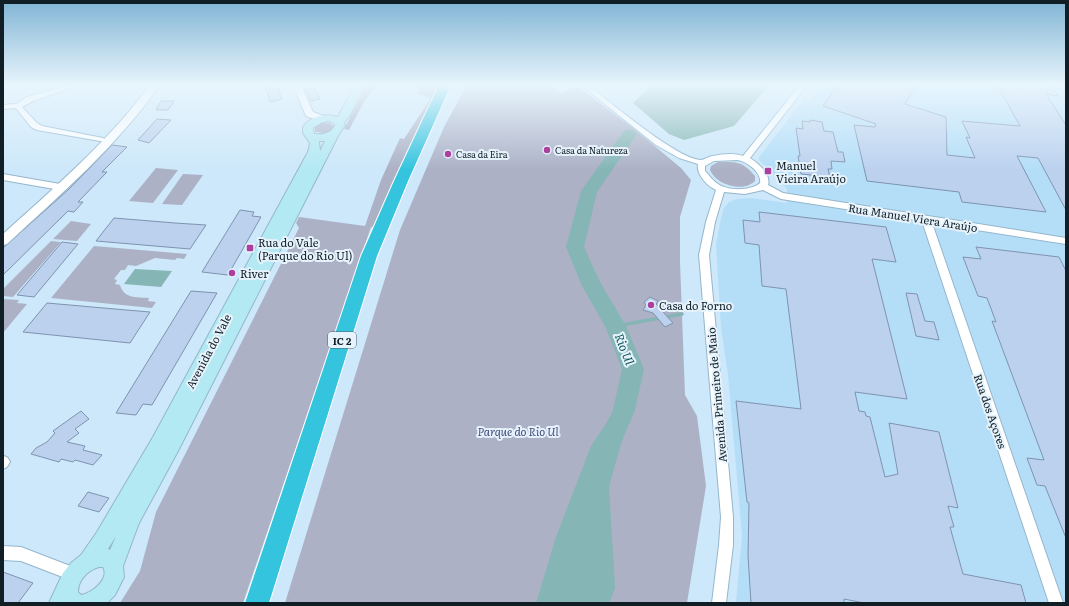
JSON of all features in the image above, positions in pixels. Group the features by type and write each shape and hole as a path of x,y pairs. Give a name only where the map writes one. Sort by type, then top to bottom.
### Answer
{"highway":[{"name":"IC 2","path":"257,603 369,256 432,113"},
{"name":"IC 2","path":"269,603 333,392 377,256 438,113"}],"main road":[{"name":"Avenida do Vale","path":"88,603 98,598 110,587 115,574 114,565 132,518 176,438 337,113"},
{"name":"Avenida do Vale","path":"59,603 71,580 88,562 111,527 159,443 306,168 314,152 315,144 309,131 313,122 331,123 346,113"},
{"path":"309,131 322,138 331,123"},
{"path":"88,562 96,558 104,558 110,560 114,565"},
{"path":"71,580 69,596 72,601 77,603"}],"street":[{"path":"24,113 34,125 40,128 102,140"},
{"path":"3,240 127,113"},
{"path":"3,233 122,128 134,113"},
{"path":"301,113 309,131"},
{"path":"309,113 331,123"},
{"path":"621,113 659,143 682,156 703,163"},
{"path":"745,159 781,113"},
{"path":"736,157 745,159 752,163 765,178 763,186 755,190 722,189 712,184 701,171 703,163 712,158 736,157"},
{"path":"3,178 57,186"},
{"name":"Rua Manuel Viera Araújo","path":"763,186 781,196 1066,241"},
{"name":"Avenida Primeiro de Maio","path":"719,603 726,545 727,516 704,255 707,232 712,212 722,189"},
{"name":"Rua dos Açores","path":"926,219 1056,603"},
{"path":"3,553 21,554 71,580"}],"shaded area":[{"path":"645,113 745,113 734,126 684,140 669,134"},
{"path":"793,113 1066,113 1066,603 736,603 742,535 728,375 721,327 716,245 724,208 729,202 737,199 751,198 787,203 787,189 759,160 759,157"},
{"path":"135,269 172,271 161,287 124,284"},
{"path":"624,410 625,430 609,486 615,588 609,603 536,603 556,537 591,446 614,412"}],"green space":[{"path":"352,113 358,113 349,130 344,129"},
{"path":"421,113 425,113 406,154 375,227 371,227 243,603 120,603 140,571 156,512 299,228 296,223 299,217 365,226 381,180 400,138 404,139"},
{"name":"Parque do Rio Ul","path":"452,113 613,113 681,168 691,180 680,217 680,262 685,395 697,416 706,486 687,603 285,603 400,230 444,127"},
{"path":"322,123 330,123 333,126 333,129 326,133 315,132 315,127"},
{"path":"718,162 735,162 747,167 755,176 755,181 750,185 737,187 730,186 718,180 710,170 711,166"},
{"path":"156,168 178,170 153,203 129,201"},
{"path":"183,174 203,175 182,205 162,204"},
{"path":"71,221 91,224 77,241 53,239"},
{"path":"51,241 61,242 13,297 3,296 3,289"},
{"path":"94,246 187,254 184,259 177,258 175,260 155,258 136,266 128,265 125,270 121,270 114,279 117,280 115,284 120,285 122,290 128,295 149,298 148,301 156,302 152,308 51,298"},
{"path":"3,299 19,300 17,303 27,304 3,333"}],"building":[{"path":"844,113 934,113 946,117 947,155 975,158 966,137 970,138 962,121 1020,126 1013,113 1058,113 1066,125 1066,210 1038,158 1017,156 1046,212 962,202 959,192 867,181 854,125 875,127 876,124"},
{"path":"157,119 171,120 149,143 138,140"},
{"path":"810,120 822,122 824,131 833,132 838,152 843,152 845,162 831,161 832,169 828,169 830,177 801,174 796,128 803,129 802,121 810,122"},
{"path":"112,145 127,147 102,172 107,172 78,202 83,202 74,212 68,211 3,275 3,248 69,189"},
{"path":"240,210 254,212 252,216 261,217 228,275 202,272"},
{"path":"759,212 886,227 896,262 872,259 907,399 855,392 859,411 865,412 866,416 870,417 885,477 898,474 889,423 939,432 958,508 948,506 954,527 950,527 963,574 1021,585 1026,603 864,603 844,599 844,603 751,603 748,556 749,503 747,502 736,401 801,409 786,289 762,286 759,245 745,243 743,220 760,222"},
{"path":"114,218 206,225 190,249 96,241"},
{"path":"62,242 78,244 34,297 17,295"},
{"path":"976,247 1059,257 1066,271 1066,538 1045,486 1037,485 1027,458 1044,460 992,321 996,322 987,298 978,296 963,257 981,259"},
{"path":"191,291 217,293 152,405 143,404 136,415 116,413"},
{"path":"906,293 917,294 925,321 934,322 939,340 916,336"},
{"path":"650,297 658,301 656,304 673,323 665,327 653,313 643,310 646,305 644,302"},
{"path":"47,303 150,312 130,343 23,332"},
{"path":"81,411 89,419 75,429 79,433 67,442 85,446 83,450 102,455 93,465 75,460 73,462 61,459 59,462 31,454 36,448 47,442 55,433 53,431"},
{"path":"88,492 109,498 99,512 78,506"},
{"path":"3,572 33,583 18,603 3,603"}],"waterway":[{"name":"Rio Ul","path":"613,435 624,410 633,369 616,326 591,284 575,247 589,191 629,134"},
{"path":"616,326 682,314"}],"place":[{"name":"Casa da Natureza","path":"547,150"},
{"name":"Casa da Eira","path":"448,154"},
{"name":"Manuel Vieira Araújo","path":"768,171"},
{"name":"Rua do Vale (Parque do Rio Ul)","path":"250,248"},
{"name":"River","path":"232,273"},
{"name":"Casa do Forno","path":"651,305"}]}
